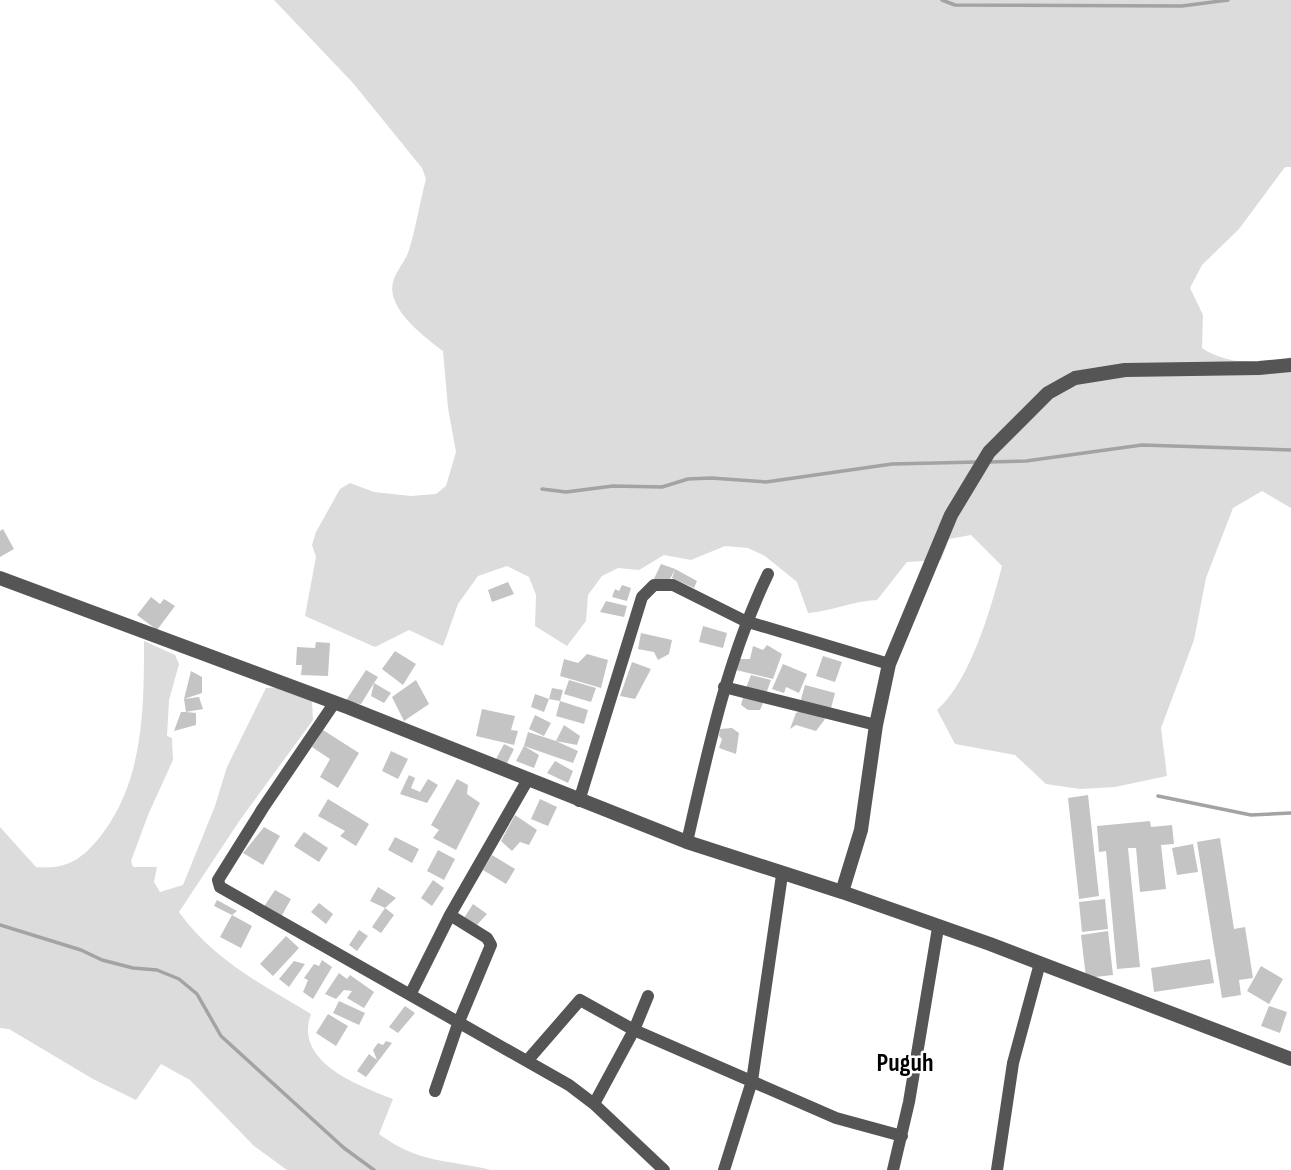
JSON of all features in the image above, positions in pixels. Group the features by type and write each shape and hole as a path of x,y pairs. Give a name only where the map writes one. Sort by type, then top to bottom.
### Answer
{"street":[{"path":"842,892 861,830 876,725 889,664 951,515 989,452 1048,393 1075,378 1125,370 1259,369 1291,365"},
{"path":"687,842 724,687 746,621 768,574"},
{"path":"0,578 335,702 527,781 687,842 782,875 842,892 1041,963 1291,1059"},
{"path":"579,801 642,597 654,585 673,585 746,621 889,664"},
{"path":"724,687 876,725"},
{"path":"335,702 263,808 218,880 219,884 458,1024 527,1060 594,1104 664,1170"},
{"path":"410,995 450,915 527,781"},
{"path":"724,1170 752,1081 782,875"},
{"path":"435,1091 458,1024 491,945 487,938 450,915"},
{"path":"893,1170 902,1136 938,928"},
{"path":"997,1170 1013,1063 1041,963"},
{"path":"594,1104 634,1030 648,996"},
{"path":"527,1060 580,1000 634,1030 836,1118 902,1136"}],"shaded area":[{"path":"274,0 1291,0 1291,167 1285,167 1239,229 1202,265 1190,288 1203,315 1202,348 1222,357 1245,362 1269,362 1291,357 1291,508 1262,491 1233,508 1206,578 1194,640 1161,728 1167,776 1115,787 1080,789 1046,784 1015,755 955,744 937,710 960,681 969,663 992,603 1002,566 971,535 949,539 941,560 907,562 877,600 808,613 797,582 765,556 748,548 725,546 691,560 664,555 639,570 618,568 602,576 588,595 586,621 567,646 535,626 536,595 529,577 507,566 478,576 458,604 443,646 409,630 375,647 305,616 316,557 312,545 316,532 340,489 350,483 374,492 411,496 436,494 446,486 456,452 448,408 443,351 409,322 395,302 392,292 394,278 408,253 415,227 426,179 422,168 353,83"},
{"path":"144,641 175,655 179,664 169,700 167,736 172,738 173,760 148,815 131,861 133,867 157,867 154,882 160,892 183,885 215,806 227,767 266,688 282,687 312,701 313,720 240,820 179,912 222,957 257,982 311,1014 308,1031 311,1046 320,1059 347,1079 393,1099 379,1134 421,1156 491,1170 287,1170 254,1146 190,1080 161,1064 136,1100 93,1079 9,1029 0,1028 0,827 36,867 57,866 74,861 103,833 117,812 134,765 142,716"}],"building":[{"path":"3,529 14,549 0,557 0,531"},
{"path":"661,564 675,569 669,581 653,581"},
{"path":"675,569 697,581 694,588 672,578"},
{"path":"508,582 514,594 492,602 488,590"},
{"path":"622,585 631,588 627,601 612,597 615,589 619,591"},
{"path":"151,597 160,604 164,599 175,606 157,630 137,615"},
{"path":"606,601 627,606 624,617 600,612"},
{"path":"703,626 727,633 723,648 699,642"},
{"path":"641,633 672,640 669,654 658,660 654,652 638,649"},
{"path":"316,642 330,643 328,676 301,675 302,665 296,665 297,647 315,648"},
{"path":"767,645 782,654 773,679 736,670 740,659 750,659 753,646 763,650"},
{"path":"395,651 416,664 403,685 382,669"},
{"path":"587,654 608,660 601,688 560,676 564,659 578,663"},
{"path":"823,656 842,662 835,682 816,676"},
{"path":"632,662 651,669 635,699 620,696"},
{"path":"783,664 807,674 799,693 786,687 784,693 772,689"},
{"path":"366,670 378,677 361,704 345,702"},
{"path":"191,671 202,677 202,693 184,699"},
{"path":"751,675 771,680 766,694 746,688"},
{"path":"416,680 429,704 404,721 392,697"},
{"path":"569,680 596,688 591,702 564,694"},
{"path":"374,683 391,693 384,703 371,696"},
{"path":"805,685 835,693 831,708 800,703"},
{"path":"552,688 563,690 560,701 549,699"},
{"path":"535,694 549,699 544,712 531,707"},
{"path":"744,694 765,698 760,710 748,710 741,705"},
{"path":"199,697 203,709 186,712 184,699"},
{"path":"560,701 588,710 584,724 556,716"},
{"path":"482,709 515,716 511,730 518,731 514,745 476,736"},
{"path":"181,712 196,713 196,725 174,731"},
{"path":"796,713 815,713 825,719 816,731 796,725 790,729"},
{"path":"535,715 551,723 544,736 529,729"},
{"path":"564,725 580,736 577,745 556,741"},
{"path":"732,728 739,733 736,754 719,748 722,739 719,736 720,729"},
{"path":"323,730 359,753 338,788 320,777 330,759 312,747"},
{"path":"528,732 578,751 573,763 524,746"},
{"path":"504,744 514,749 506,765 496,759"},
{"path":"524,746 539,755 534,768 516,761"},
{"path":"391,751 408,759 398,779 382,771"},
{"path":"555,761 573,771 568,783 547,773"},
{"path":"409,775 415,778 411,788 420,792 428,779 438,785 427,803 400,794"},
{"path":"457,779 468,785 467,794 480,803 456,850 433,838 439,830 431,825"},
{"path":"1088,795 1099,896 1079,899 1068,798"},
{"path":"328,799 369,824 356,846 340,836 345,831 318,816"},
{"path":"540,799 557,807 548,826 531,819"},
{"path":"515,815 537,830 529,845 520,842 512,851 501,841"},
{"path":"1150,821 1151,827 1172,825 1174,844 1161,845 1166,889 1140,892 1136,848 1128,848 1140,967 1117,969 1106,851 1099,852 1097,826"},
{"path":"264,827 280,836 263,865 243,853"},
{"path":"304,832 328,848 319,862 294,846"},
{"path":"395,837 419,849 412,863 388,850"},
{"path":"1220,838 1234,929 1245,927 1253,978 1239,980 1241,995 1222,998 1197,842"},
{"path":"1193,844 1198,872 1177,875 1172,848"},
{"path":"438,850 455,859 444,880 427,871"},
{"path":"492,855 515,869 506,884 483,870"},
{"path":"433,880 444,888 432,906 421,898"},
{"path":"378,887 396,898 385,908 370,901"},
{"path":"275,890 291,899 281,917 263,908"},
{"path":"1105,899 1108,929 1082,932 1079,902"},
{"path":"217,900 237,911 232,915 214,906"},
{"path":"319,903 333,914 326,924 311,912"},
{"path":"473,904 487,914 477,925 464,918"},
{"path":"385,908 394,915 381,933 372,927"},
{"path":"232,915 252,926 241,948 220,937"},
{"path":"359,930 368,936 357,951 349,945"},
{"path":"1108,931 1113,975 1086,978 1081,935"},
{"path":"286,936 299,948 273,976 260,964"},
{"path":"1210,959 1214,983 1154,992 1151,968"},
{"path":"322,960 332,967 313,999 303,992 308,980 304,978 314,964 319,966"},
{"path":"294,961 305,964 289,987 279,979"},
{"path":"1261,966 1283,979 1269,1004 1247,991"},
{"path":"339,973 347,979 350,975 374,992 364,1008 347,998 352,991 344,990 336,999 325,994"},
{"path":"339,1001 365,1013 359,1025 333,1013"},
{"path":"405,1006 415,1013 398,1033 389,1027"},
{"path":"1269,1006 1287,1012 1280,1033 1261,1026"},
{"path":"328,1014 348,1026 336,1046 316,1033"},
{"path":"386,1041 392,1043 366,1077 357,1071 369,1054 377,1060 373,1050 378,1043 383,1045"}],"waterway":[{"path":"942,0 955,5 1182,6 1228,0"},
{"path":"989,462 1026,461 1142,445 1291,450"},
{"path":"542,489 566,492 613,486 662,487 688,479 711,478 766,482 892,464 978,462"},
{"path":"1158,796 1251,815 1291,813"},
{"path":"0,925 81,950 102,960 133,968 157,970 179,979 197,994 221,1036 344,1148 374,1170"}],"district":[{"name":"Puguh","path":"905,1062"}]}
